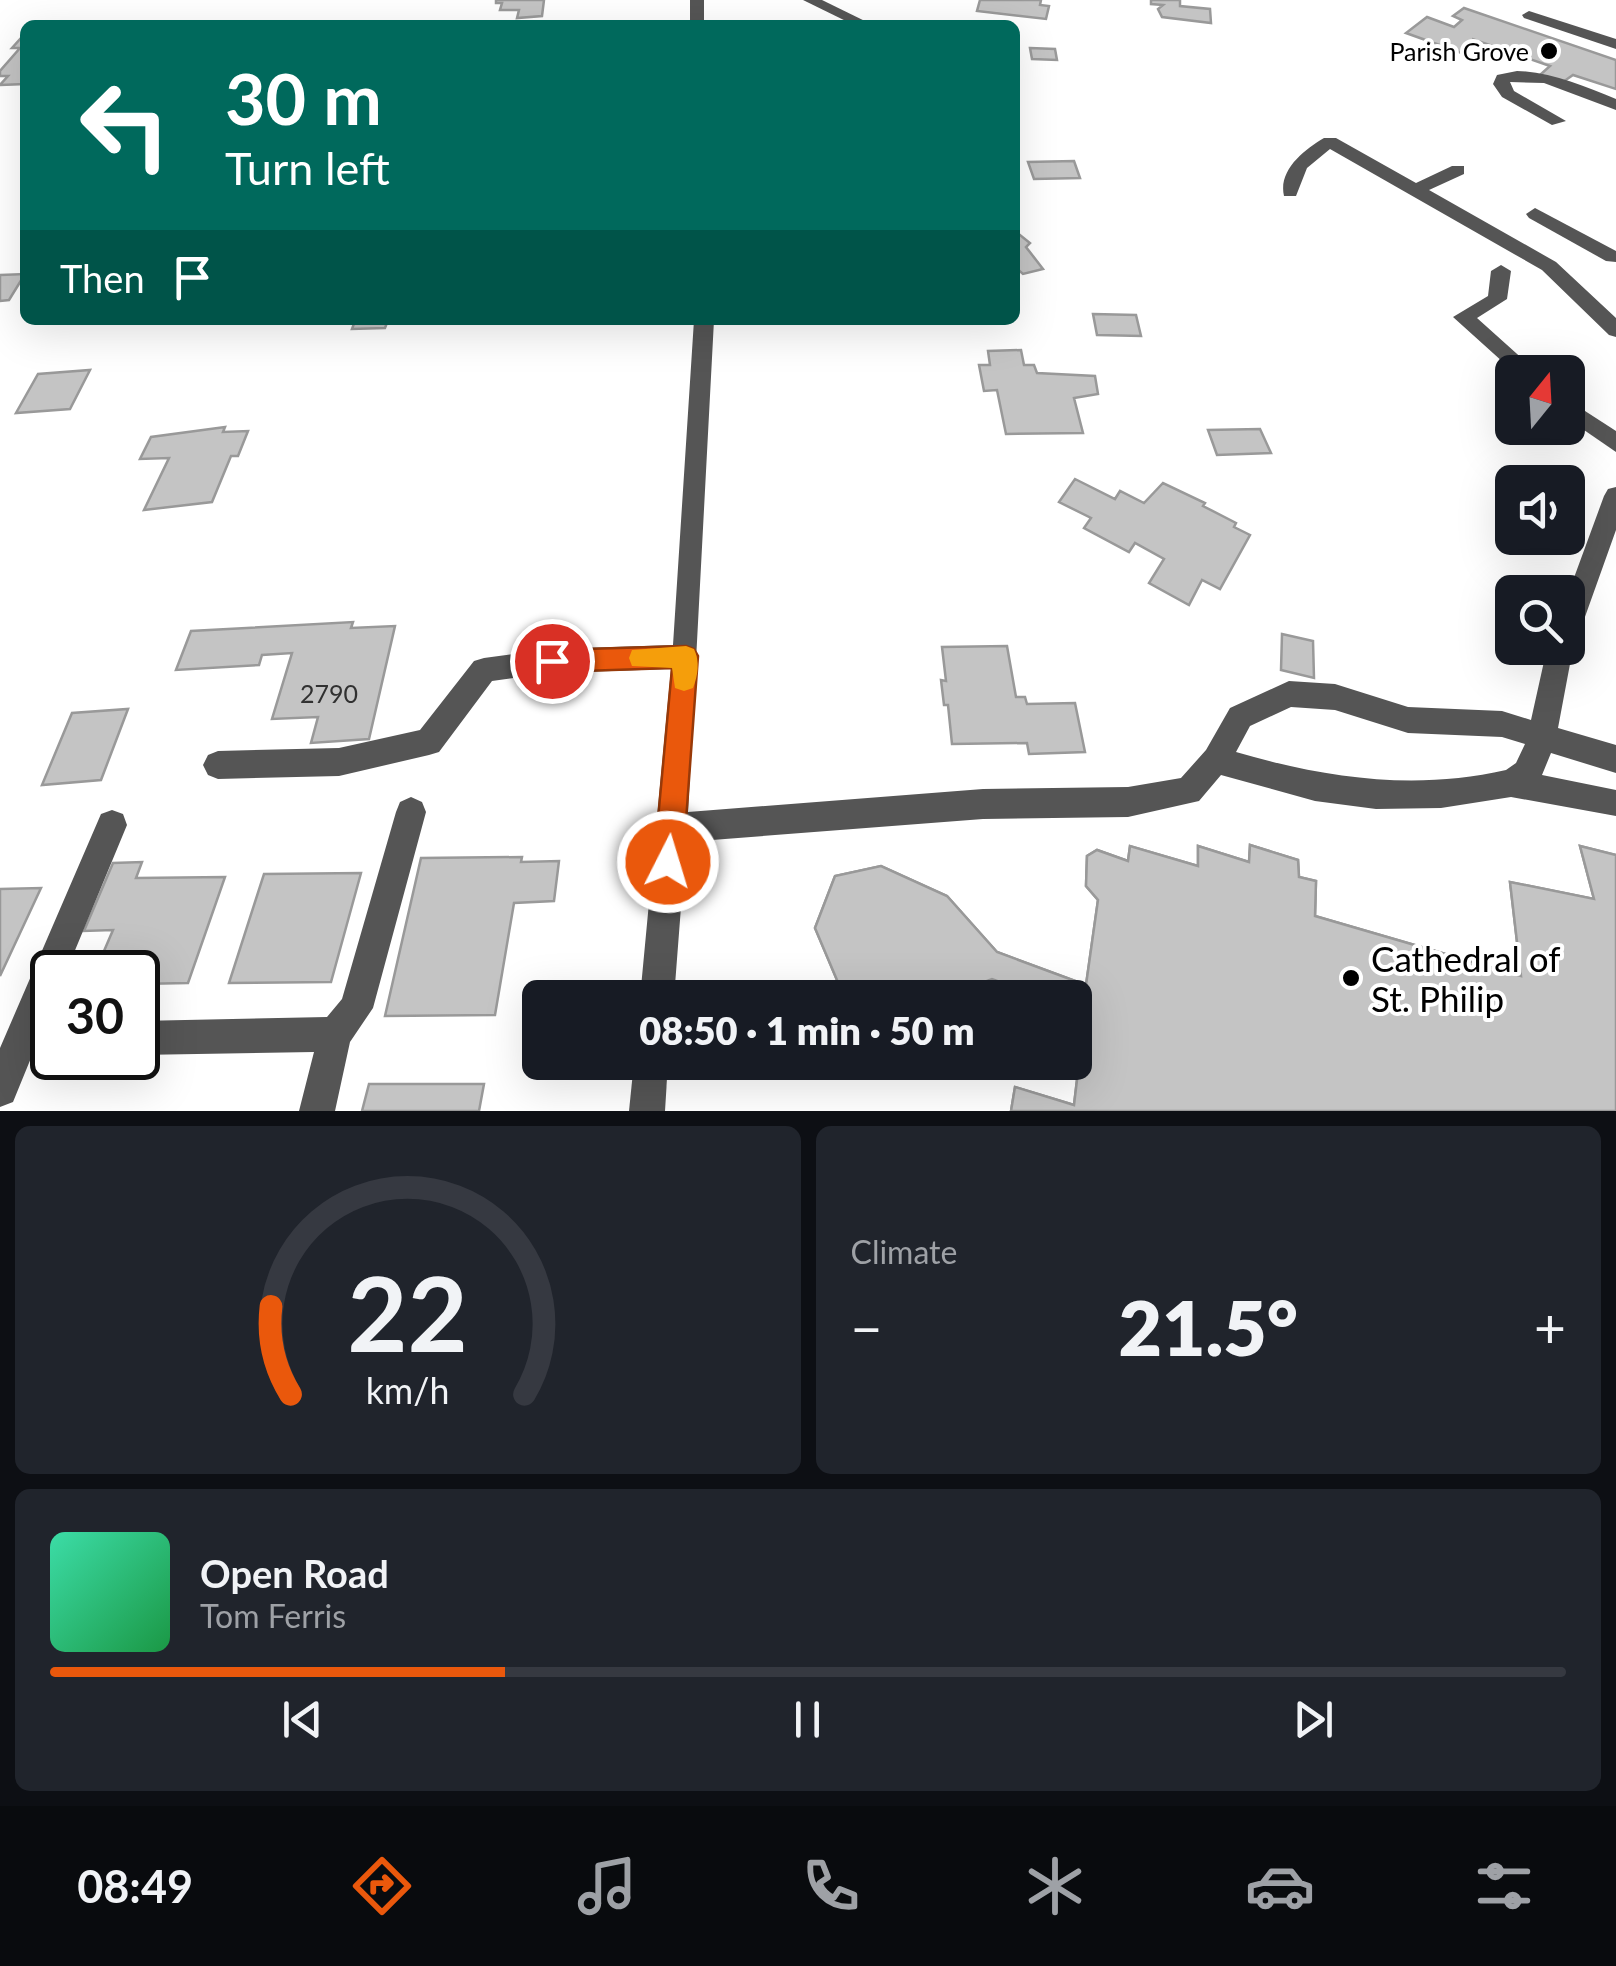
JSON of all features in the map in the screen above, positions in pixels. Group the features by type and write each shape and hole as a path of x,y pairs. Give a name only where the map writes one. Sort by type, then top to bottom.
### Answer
{"street":[{"path":"810,0 855,20"},
{"path":"1529,15 1616,44"},
{"path":"1558,121 1508,94 1501,84 1504,78 1518,74 1539,78 1616,104"},
{"path":"1290,192 1294,172 1304,157 1330,142 1549,266 1616,330"},
{"path":"1415,190 1458,170"},
{"path":"1536,214 1613,257"},
{"path":"1501,272 1497,299 1464,317 1508,355"},
{"path":"658,980 686,656 704,325"},
{"path":"1585,420 1616,443"},
{"path":"1585,581 1616,496"},
{"path":"218,765 338,762 429,742 484,670 552,661 686,656"},
{"path":"1514,784 1530,768 1540,738 1553,665"},
{"path":"671,828 983,804 1128,802 1189,792 1216,760 1240,718 1289,694 1335,697 1408,720 1502,724 1616,759"},
{"path":"1216,760 1310,788 1405,799 1514,784 1612,803"},
{"path":"317,1111 335,1034 356,1008 412,812"},
{"path":"69,950 112,825"},
{"path":"160,1038 335,1034"},
{"path":"0,1089 30,1050"},
{"path":"647,1111 650,1080"}],"building":[{"path":"496,0 544,0 542,16 517,18 519,10 500,10 502,3"},
{"path":"980,0 1041,0 1040,5 1049,6 1046,19 977,11"},
{"path":"1151,0 1180,0 1180,6 1210,9 1211,23 1162,17 1158,9 1163,5 1151,4"},
{"name":"Parish Grove","path":"1464,8 1616,60 1616,89 1573,75 1563,82 1540,75 1550,66 1472,39 1487,46 1473,57 1406,33 1427,17 1454,27 1462,20 1453,16"},
{"path":"20,48 20,84 0,85 8,76 0,76"},
{"path":"1030,48 1055,49 1057,60 1032,59"},
{"path":"1074,161 1080,178 1034,179 1028,162"},
{"path":"1020,235 1030,243 1026,247 1043,269 1023,274"},
{"path":"20,274 20,282 9,300 0,301 0,275"},
{"path":"1093,314 1136,315 1141,336 1097,335"},
{"path":"354,325 386,325 385,328 352,329"},
{"path":"1021,350 1024,365 1034,365 1037,373 1095,376 1098,394 1074,398 1083,433 1006,434 997,390 984,391 979,365 990,365 988,351"},
{"path":"90,370 70,409 16,413 38,374"},
{"path":"225,427 223,432 248,431 238,456 231,456 212,502 144,510 169,458 140,459 151,437"},
{"path":"1260,429 1271,453 1217,455 1208,430"},
{"path":"1075,479 1115,499 1120,491 1144,503 1163,483 1205,503 1203,506 1250,535 1220,589 1202,580 1189,605 1149,583 1164,559 1135,543 1129,552 1084,528 1091,518 1059,502"},
{"path":"353,622 351,628 395,626 369,739 311,743 318,717 272,719 292,653 262,655 259,665 176,670 191,631"},
{"path":"1282,634 1313,641 1314,678 1281,670"},
{"path":"1007,646 1016,697 1025,697 1027,704 1075,703 1085,752 1029,754 1027,743 952,744 941,680 946,681 942,647"},
{"path":"128,709 101,780 42,785 72,713"},
{"name":"Cathedral of St. Philip","path":"1250,845 1298,860 1299,877 1316,881 1315,916 1521,976 1510,882 1594,899 1580,846 1616,855 1616,1111 1160,1111 1164,1069 1149,1063 1152,1034 1110,1018 1097,1111 1011,1111 1015,1087 1074,1105 1077,1080 1092,1080 1092,980 1087,980 1098,900 1086,886 1087,856 1097,850 1128,861 1130,846 1198,866 1198,846 1249,862","holes":["1125,909 1162,923 1155,1015 1112,1001"]},
{"name":"Cathedral of St. Philip","path":"1250,845 1298,860 1299,877 1316,881 1315,916 1521,976 1510,882 1594,899 1580,846 1616,855 1616,1111 1011,1111 1015,1087 1074,1105 1077,1080 1092,1080 1092,980 1087,980 1098,900 1086,886 1087,856 1097,850 1128,861 1130,846 1198,866 1198,846 1249,862"},
{"path":"522,857 521,862 559,861 554,901 514,903 495,1015 385,1016 421,858"},
{"path":"142,862 136,878 225,877 188,983 160,984 160,950 104,950 113,930 84,931 113,863"},
{"name":"Cathedral of St. Philip","path":"881,866 947,896 997,952 1073,980 837,980 815,928 835,876"},
{"name":"Cathedral of St. Philip","path":"881,866 947,896 997,952 1073,980 837,980 815,928 835,876"},
{"path":"361,873 331,982 229,983 264,874"},
{"path":"41,888 0,976 0,889"},
{"path":"369,1084 484,1084 479,1111 362,1111"}],"slow traffic":[{"path":"641,658 686,656 684,680"}],"place":[{"name":"Parish Grove","path":"1549,51"},
{"name":"Cathedral of St. Philip","path":"1351,978"}],"route":[{"path":"552,661 686,656 668,862"}]}
